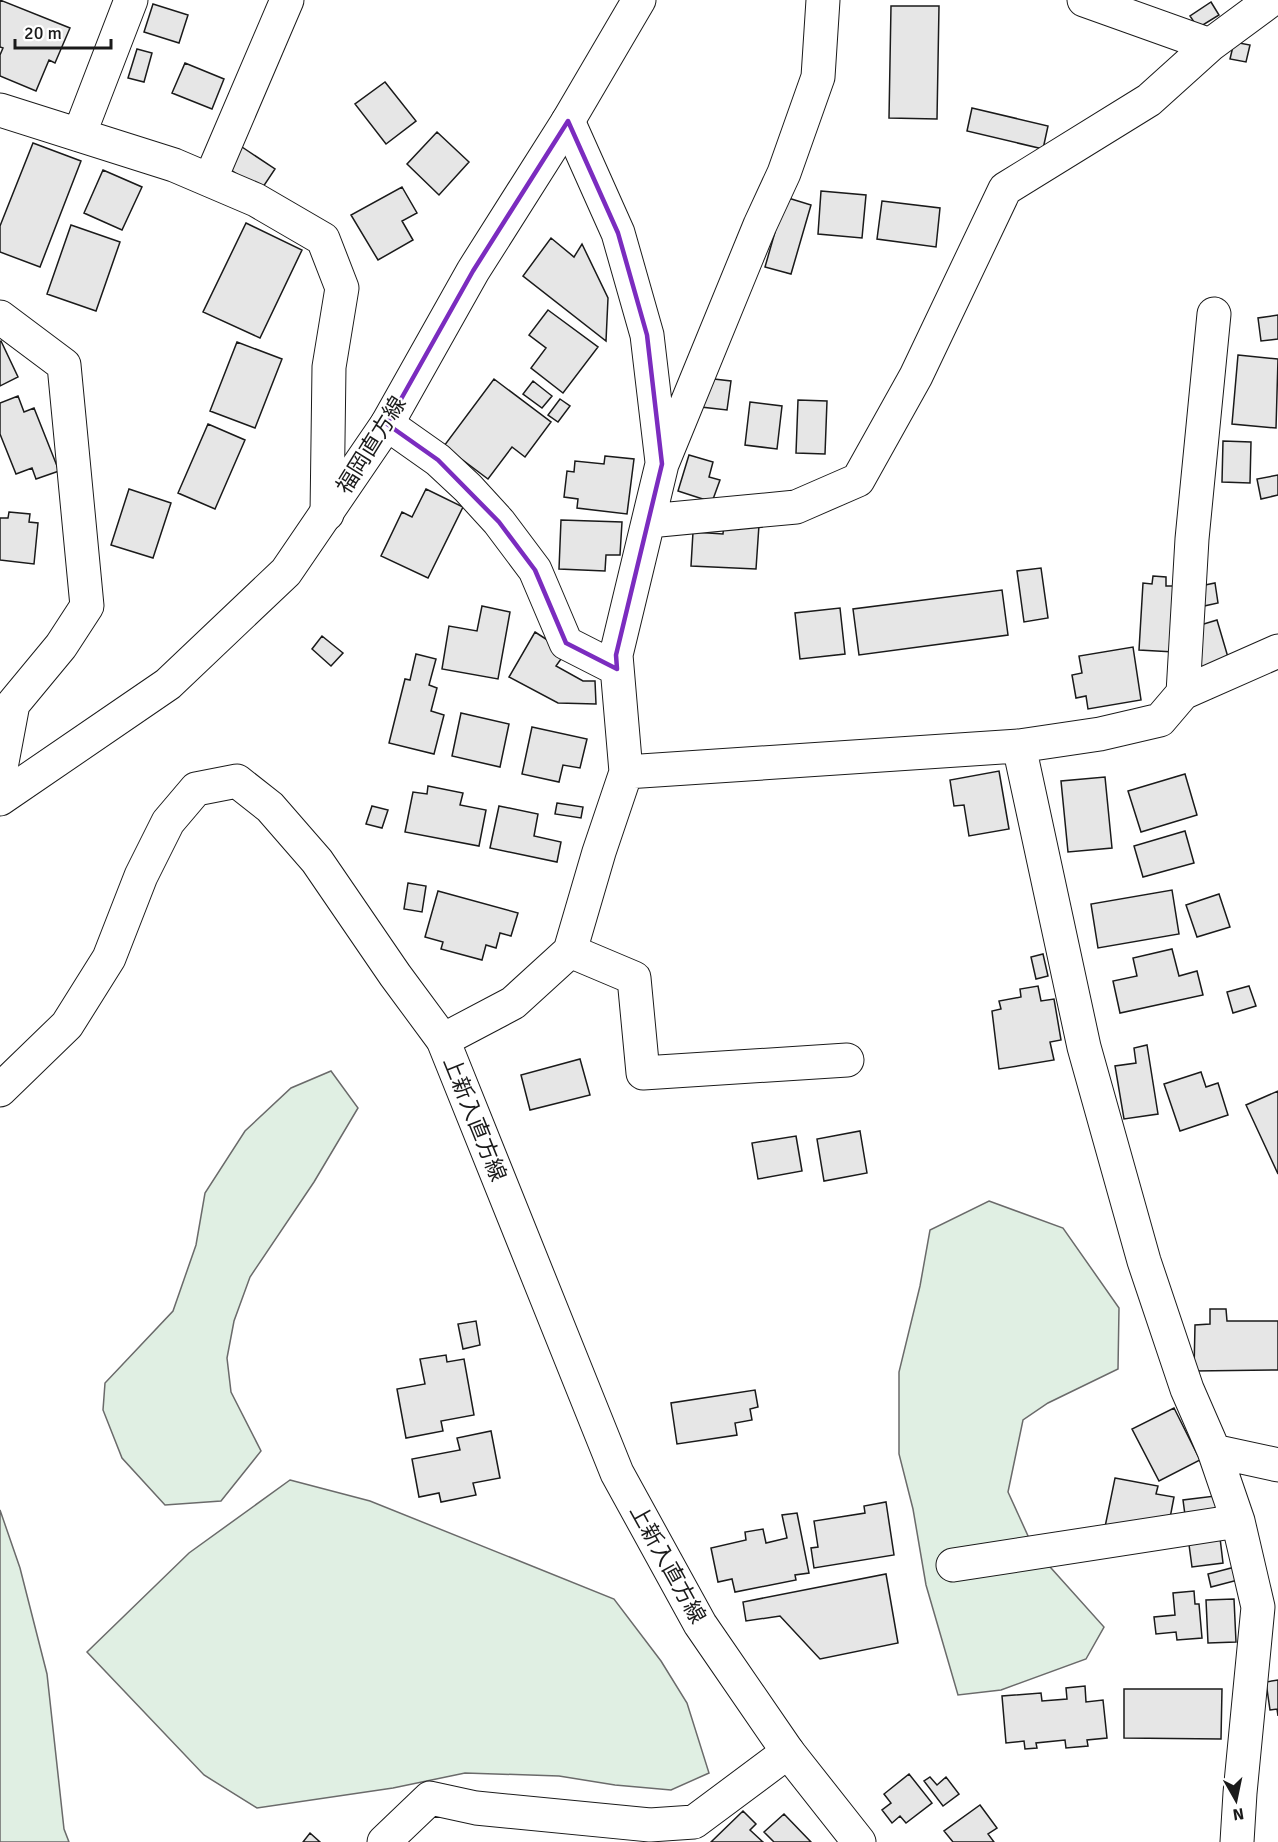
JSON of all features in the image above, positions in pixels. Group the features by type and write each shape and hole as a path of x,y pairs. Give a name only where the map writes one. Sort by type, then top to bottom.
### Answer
{"street":[{"path":"79,135 131,0 114,0"},
{"name":"福岡直方線","path":"0,799 168,684 286,572 387,424 472,271 568,121 639,0"},
{"path":"443,1040 513,1003 570,951 599,852 627,772 616,655 662,464 760,225 784,173 818,76 823,0"},
{"path":"1084,0 1210,45"},
{"path":"649,521 796,507 858,480 916,376 1005,189 1149,100 1210,45 1272,0 1278,26"},
{"path":"210,180 280,1"},
{"path":"0,110 174,165 256,200 323,239 342,288 329,367 327,514"},
{"path":"568,121 618,233 647,335 662,464"},
{"path":"1183,693 1192,538 1211,364 1214,314"},
{"path":"0,317 64,365 87,606 61,646 13,704 0,773"},
{"path":"387,424 438,460 499,522 535,570 566,643 617,669"},
{"path":"627,772 1019,746 1100,735 1160,720 1183,693 1278,651"},
{"path":"1019,746 1090,1070 1144,1261 1187,1389 1214,1451 1238,1521 1258,1607 1237,1842"},
{"name":"上新入直方線","path":"0,1090 68,1025 109,958 141,876 168,822 196,789 237,781 270,807 317,861 395,975 443,1040 617,1473 700,1624 788,1752 859,1842"},
{"path":"570,951 634,978 643,1073 847,1060"},
{"path":"1214,1451 1278,1465"},
{"path":"953,1565 1238,1521"},
{"path":"384,1842 430,1798 476,1808 650,1825 694,1821 788,1752"}],"highlighted area":[{"path":"568,121 618,233 647,335 662,464 616,655 617,669 566,643 535,570 499,522 438,460 387,424 473,271"}],"green space":[{"path":"331,1071 358,1108 314,1182 250,1277 234,1321 227,1358 231,1392 261,1451 221,1501 165,1505 122,1458 103,1410 105,1383 173,1311 196,1245 205,1193 245,1131 291,1088"},
{"path":"989,1201 1063,1228 1119,1308 1118,1369 1048,1403 1023,1420 1008,1492 1034,1549 1104,1627 1086,1659 1001,1690 958,1695 926,1585 913,1509 899,1454 899,1372 920,1286 930,1230"},
{"path":"290,1480 370,1501 614,1599 661,1661 687,1703 709,1773 671,1790 615,1785 559,1776 465,1773 393,1788 257,1808 204,1775 87,1652 189,1553"},
{"path":"0,1510 20,1568 47,1674 64,1829 69,1842 0,1842"}],"building":[{"path":"0,0 70,28 55,63 49,60 36,91 0,76 0,55 3,48 0,47"},
{"path":"1211,2 1219,15 1198,28 1190,16"},
{"path":"153,4 188,15 179,43 144,32"},
{"path":"891,6 939,6 937,119 889,118"},
{"path":"1234,42 1250,45 1246,62 1230,59"},
{"path":"137,49 152,53 144,82 128,78"},
{"path":"185,63 224,79 212,109 172,93"},
{"path":"385,82 416,121 386,144 355,104"},
{"path":"972,108 1048,126 1043,149 967,131"},
{"path":"437,132 469,162 439,195 407,164"},
{"path":"33,143 81,161 40,267 0,252 0,226"},
{"path":"242,147 275,169 261,190 228,168"},
{"path":"103,170 142,187 122,230 84,213"},
{"path":"402,187 417,213 402,221 413,240 378,260 351,215"},
{"path":"821,191 866,195 862,238 818,234"},
{"path":"785,197 811,205 791,274 765,267"},
{"path":"882,201 940,208 936,247 877,239"},
{"path":"246,223 302,250 260,338 203,312"},
{"path":"71,225 120,242 96,311 47,294"},
{"path":"551,238 574,257 582,244 608,298 606,341 523,276"},
{"path":"548,310 598,347 563,393 531,368 546,348 529,335"},
{"path":"1278,315 1278,339 1261,341 1258,318"},
{"path":"0,342 18,377 0,386"},
{"path":"237,342 282,359 255,428 210,411"},
{"path":"1238,355 1278,359 1276,428 1232,424"},
{"path":"705,378 731,381 727,410 701,407"},
{"path":"494,379 551,422 525,457 512,447 488,479 444,446"},
{"path":"533,381 552,396 542,408 523,394"},
{"path":"18,396 24,412 34,408 59,471 36,479 32,468 16,474 0,434 0,403"},
{"path":"560,399 570,406 558,422 548,415"},
{"path":"798,400 827,401 825,454 796,453"},
{"path":"750,402 782,406 777,449 745,445"},
{"path":"208,424 245,440 215,509 178,493"},
{"path":"1223,441 1251,442 1250,483 1222,482"},
{"path":"689,455 713,462 709,477 720,480 712,502 678,491"},
{"path":"605,456 634,459 627,514 577,508 578,499 564,497 567,471 574,472 575,461 604,464"},
{"path":"1278,475 1278,495 1261,499 1257,479"},
{"path":"129,489 171,503 153,558 111,545"},
{"path":"426,489 463,507 428,578 381,556 402,512 412,517"},
{"path":"9,512 30,514 29,522 38,523 34,564 0,560 0,518 8,518"},
{"path":"561,520 622,522 620,555 606,555 605,571 559,569"},
{"path":"724,523 759,525 756,569 691,566 693,532 723,534"},
{"path":"1041,568 1048,618 1024,622 1017,571"},
{"path":"1153,576 1166,577 1166,586 1178,586 1174,652 1139,650 1143,583 1152,584"},
{"path":"1215,583 1218,603 1204,606 1200,586"},
{"path":"1002,590 1008,635 859,655 853,609"},
{"path":"482,606 510,612 498,679 442,669 449,626 477,631"},
{"path":"840,608 845,654 800,659 795,613"},
{"path":"1217,620 1230,664 1203,672 1194,644 1197,626"},
{"path":"535,632 566,652 556,666 583,681 595,681 596,704 558,703 509,677"},
{"path":"322,636 343,653 331,666 312,649"},
{"path":"1133,647 1141,700 1088,709 1086,696 1076,698 1072,675 1082,673 1079,656"},
{"path":"416,654 436,659 429,685 437,688 431,711 444,715 434,754 389,743 405,679 410,680"},
{"path":"461,713 509,724 500,767 452,756"},
{"path":"532,727 587,739 580,768 563,765 559,782 522,774"},
{"path":"999,771 1009,829 969,836 964,805 954,806 950,780"},
{"path":"1185,774 1197,815 1141,832 1128,791"},
{"path":"1105,777 1112,848 1068,852 1061,781"},
{"path":"428,786 463,793 460,805 486,810 479,846 405,832 413,792 427,794"},
{"path":"557,803 583,807 581,818 555,814"},
{"path":"372,806 388,810 382,828 366,824"},
{"path":"499,806 538,814 534,836 561,842 557,862 490,848"},
{"path":"1185,831 1194,863 1143,877 1134,846"},
{"path":"408,883 426,886 422,912 404,909"},
{"path":"1172,890 1179,934 1098,948 1091,904"},
{"path":"438,891 518,913 511,936 500,933 496,948 486,945 482,960 441,949 443,942 425,937"},
{"path":"1219,894 1230,927 1197,937 1186,905"},
{"path":"1172,949 1179,976 1197,971 1203,995 1120,1013 1113,981 1137,976 1133,958"},
{"path":"1043,954 1048,976 1036,979 1031,957"},
{"path":"1038,986 1041,1001 1054,999 1061,1040 1050,1042 1054,1060 999,1069 992,1011 1001,1009 999,1001 1021,997 1020,989"},
{"path":"1249,986 1256,1006 1233,1013 1227,992"},
{"path":"1147,1045 1158,1114 1124,1119 1115,1066 1136,1063 1134,1048"},
{"path":"580,1059 590,1095 530,1110 521,1075"},
{"path":"1201,1072 1206,1087 1218,1083 1228,1115 1180,1131 1164,1084"},
{"path":"1278,1091 1278,1174 1246,1105"},
{"path":"860,1131 867,1173 824,1181 817,1139"},
{"path":"796,1136 802,1171 758,1179 752,1143"},
{"path":"1210,1309 1226,1309 1227,1321 1278,1321 1278,1370 1194,1371 1195,1325 1210,1324"},
{"path":"476,1321 480,1345 463,1349 458,1324"},
{"path":"446,1355 447,1362 464,1359 474,1415 441,1421 443,1431 406,1438 397,1389 425,1384 420,1359"},
{"path":"755,1390 758,1407 750,1409 752,1420 735,1423 737,1435 677,1444 671,1403"},
{"path":"1174,1408 1200,1460 1159,1481 1132,1429"},
{"path":"491,1431 500,1478 473,1483 476,1495 441,1502 439,1493 419,1497 412,1459 460,1450 457,1438"},
{"path":"1115,1478 1158,1486 1156,1494 1174,1497 1166,1539 1105,1527"},
{"path":"1215,1496 1223,1563 1192,1567 1183,1500"},
{"path":"886,1502 894,1555 814,1568 811,1548 818,1547 814,1521 865,1513 864,1506"},
{"path":"797,1513 809,1573 795,1575 796,1580 735,1592 732,1579 718,1582 711,1548 746,1540 745,1532 763,1529 766,1543 787,1538 782,1515"},
{"path":"1235,1567 1238,1580 1211,1587 1208,1574"},
{"path":"886,1574 898,1643 820,1659 780,1616 746,1621 743,1602"},
{"path":"1194,1591 1195,1604 1199,1604 1202,1638 1177,1640 1176,1632 1156,1634 1154,1617 1175,1615 1173,1593"},
{"path":"1234,1599 1236,1642 1208,1643 1206,1600"},
{"path":"1278,1680 1278,1716 1277,1709 1270,1710 1266,1682"},
{"path":"1085,1686 1086,1702 1103,1700 1107,1738 1087,1740 1088,1746 1066,1748 1065,1740 1036,1743 1037,1748 1025,1749 1024,1741 1006,1743 1002,1696 1041,1693 1042,1701 1067,1699 1066,1688"},
{"path":"1124,1689 1222,1689 1221,1739 1124,1738"},
{"path":"909,1774 932,1803 906,1823 900,1816 892,1823 882,1810 891,1803 884,1794"},
{"path":"930,1777 937,1785 946,1777 959,1794 943,1806 924,1781"},
{"path":"980,1805 997,1828 988,1834 994,1842 953,1842 944,1831"},
{"path":"743,1811 756,1824 750,1830 763,1842 711,1842"},
{"path":"784,1814 811,1842 774,1842 764,1832"},
{"path":"310,1833 320,1842 303,1842"}]}
